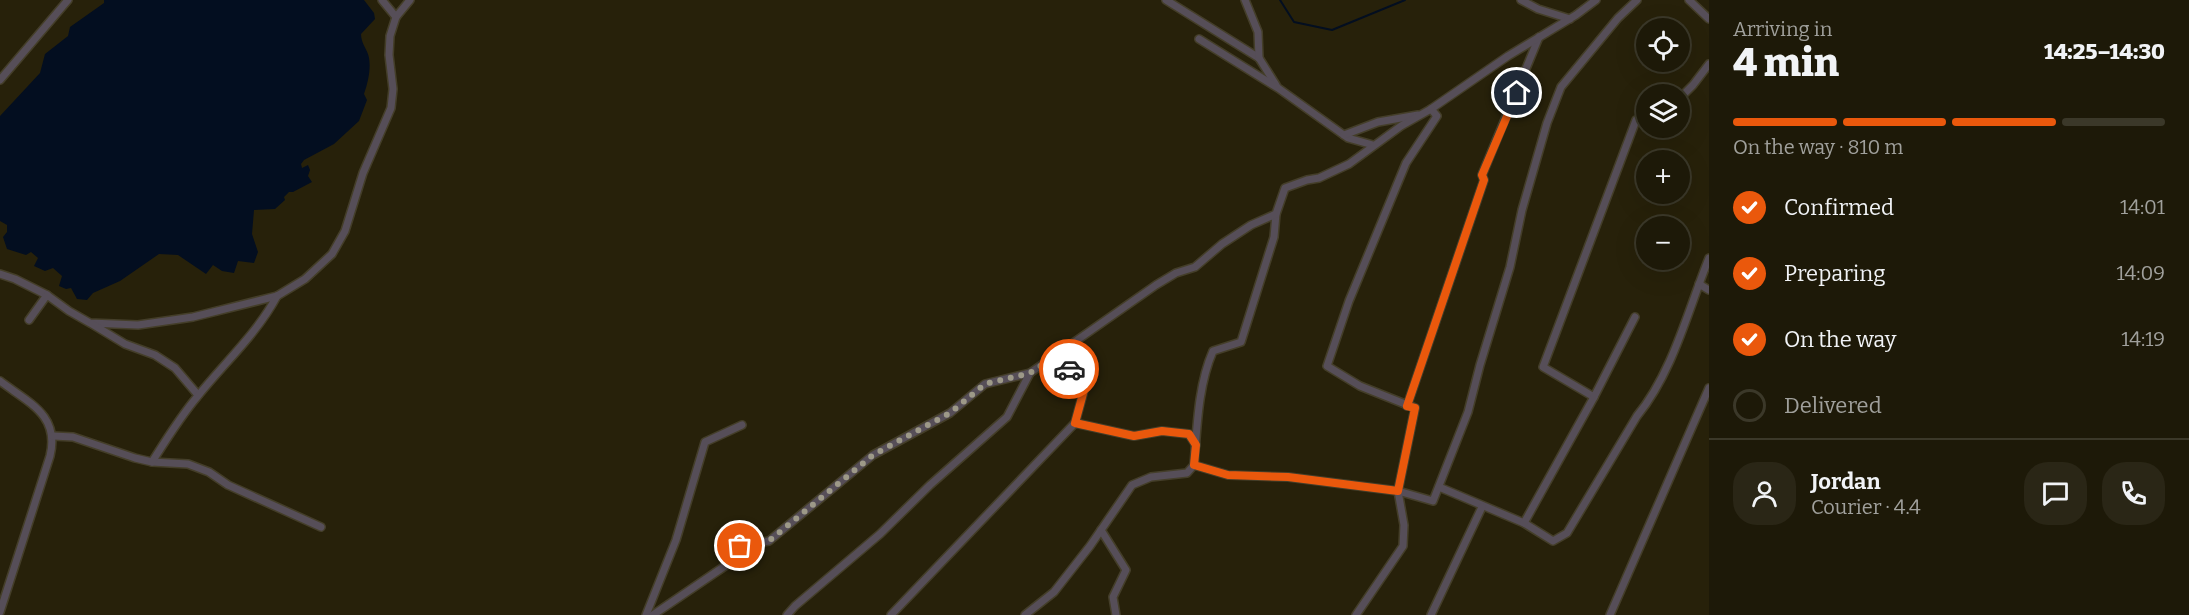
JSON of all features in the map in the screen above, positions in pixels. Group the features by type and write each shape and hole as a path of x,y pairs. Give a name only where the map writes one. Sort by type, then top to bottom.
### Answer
{"street":[{"path":"0,80 3,71 68,0"},
{"path":"382,0 396,17"},
{"path":"90,323 138,325 193,317 277,296 305,279 332,254 345,231 363,173 391,108 393,89 389,55 390,36 396,17 410,0"},
{"path":"1166,0 1259,58 1278,88"},
{"path":"1245,0 1258,32 1259,58"},
{"path":"1521,0 1538,9 1570,19"},
{"path":"1025,615 1054,592 1132,485 1151,477 1187,473 1194,465 1208,363 1213,351 1241,342 1274,237 1276,214 1285,188 1319,178 1339,168 1596,0"},
{"path":"1194,465 1228,475 1288,477 1398,491 1433,501 1468,412 1510,267 1522,210 1547,123 1561,87 1618,18 1637,0"},
{"path":"1689,0 1709,19"},
{"path":"1407,406 1484,180 1482,175 1539,37"},
{"path":"1199,39 1278,88 1348,138 1373,145"},
{"path":"1690,89 1709,64"},
{"path":"1356,615 1403,546 1404,525 1398,491 1415,408 1360,386 1326,366 1349,301 1406,163 1437,116 1431,109"},
{"path":"1344,135 1378,122 1423,114"},
{"path":"1594,397 1543,367 1636,120"},
{"path":"653,615 724,566 740,546 769,541 873,455 950,413 985,384 1030,373 1156,285 1176,273 1195,267 1222,244 1251,225 1276,214"},
{"path":"1439,487 1524,523 1553,541 1567,533 1637,416 1650,401 1678,340 1709,258"},
{"path":"0,274 47,295 69,311 125,344 155,355 176,368 198,395"},
{"path":"1699,284 1709,290"},
{"path":"29,320 47,295"},
{"path":"152,462 178,420 257,329 277,296"},
{"path":"1524,523 1594,397 1635,317"},
{"path":"891,615 1075,423 1084,390 1071,370 1048,361"},
{"path":"787,615 880,534 930,485 1007,417 1030,373"},
{"path":"0,381 40,412 49,424 53,436 50,456 0,612"},
{"path":"1610,615 1709,388"},
{"path":"1075,423 1134,436 1162,431 1189,434 1196,445"},
{"path":"646,615 676,540 705,442 742,425"},
{"path":"53,436 73,437 152,462 188,464 209,472 228,485 321,527"},
{"path":"1431,615 1482,507"},
{"path":"1101,530 1126,570 1113,597 1116,615"}],"water":[{"path":"104,0 364,0 374,13 375,19 361,34 370,67 364,94 367,100 359,121 334,144 304,160 301,164 302,168 308,165 310,170 308,176 312,182 289,192 284,197 285,200 275,209 254,210 252,234 258,252 254,263 238,261 234,273 222,271 213,265 206,274 178,255 159,254 120,281 93,293 87,300 77,299 71,288 66,289 59,286 62,276 53,268 45,271 34,266 38,258 31,252 26,255 7,249 3,237 7,232 7,225 0,221 0,116 40,73 45,54 68,36 70,27 104,3"}],"waterway":[{"path":"1280,0 1294,22 1332,30 1405,0"}],"way so far":[{"path":"740,546 769,541 873,455 950,413 985,384 1030,373 1048,361 1069,369"}],"route":[{"path":"1069,369 1084,390 1075,423 1134,436 1162,431 1189,434 1196,445 1194,465 1228,475 1288,477 1398,491 1415,408 1407,406 1484,180 1482,175 1517,93"}]}
